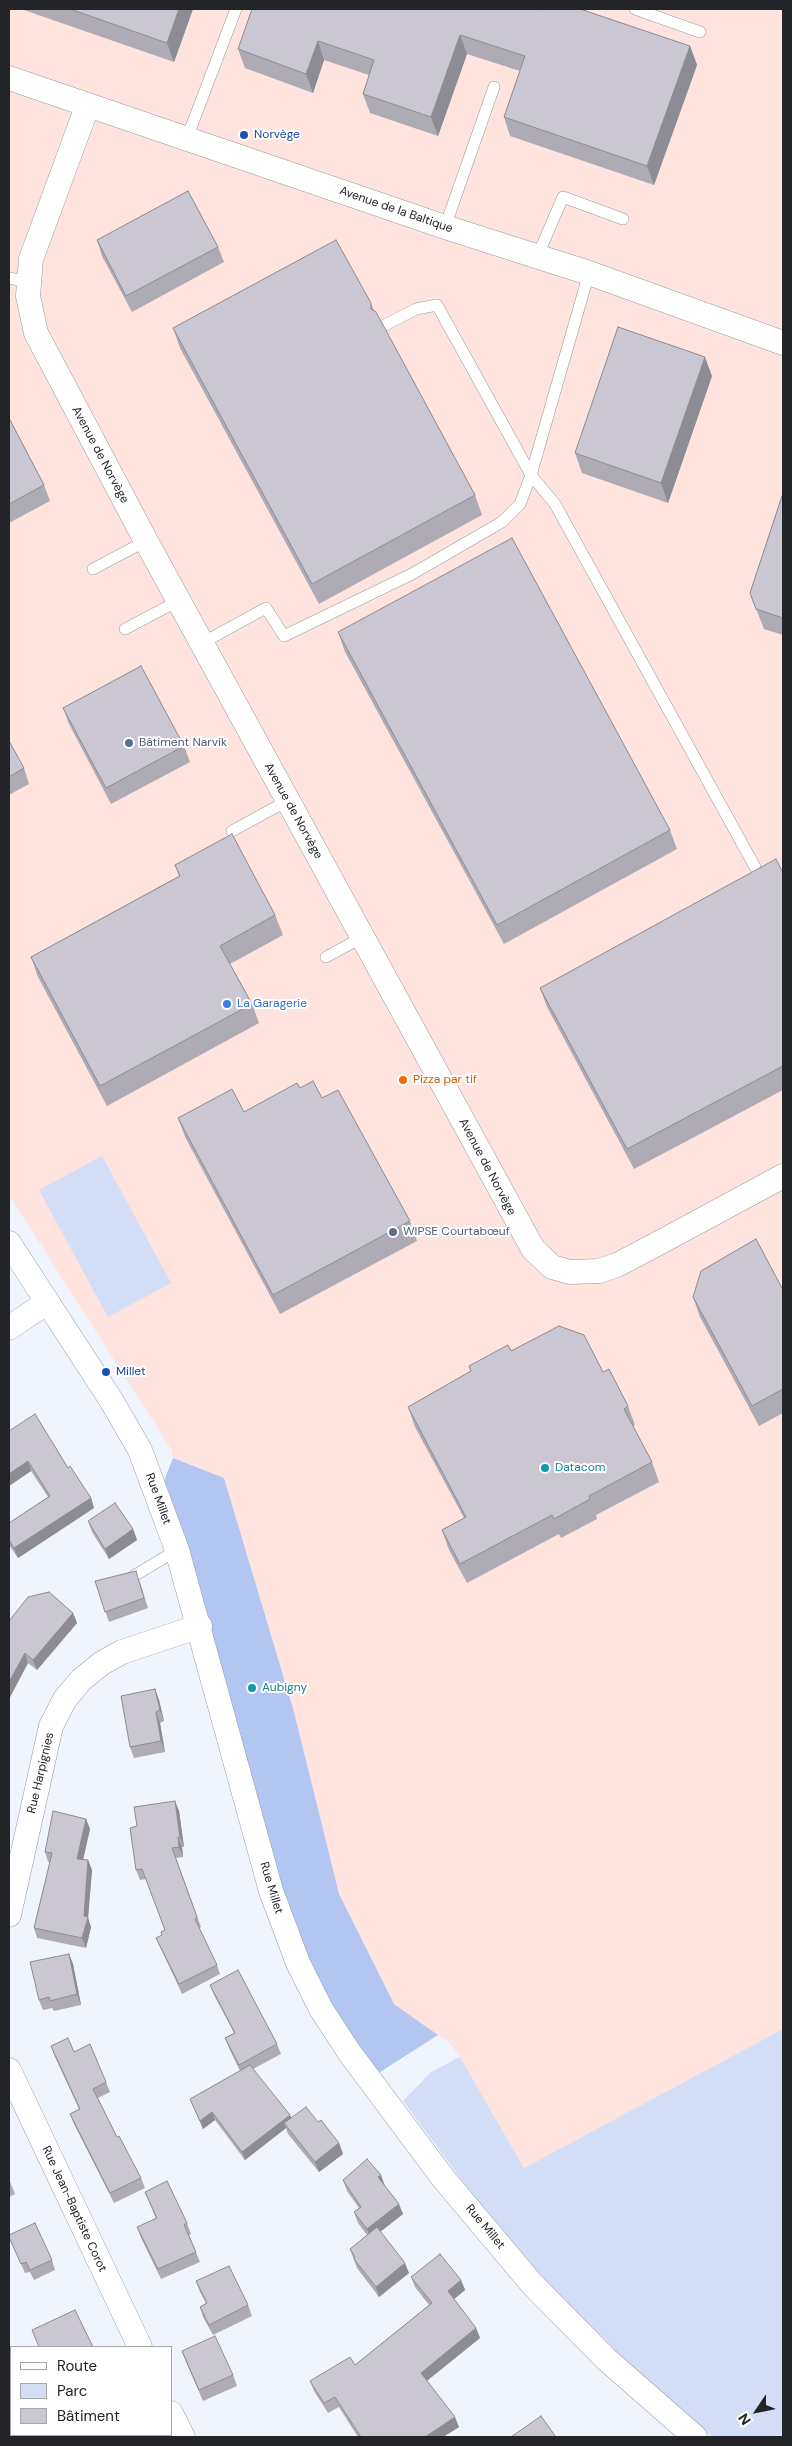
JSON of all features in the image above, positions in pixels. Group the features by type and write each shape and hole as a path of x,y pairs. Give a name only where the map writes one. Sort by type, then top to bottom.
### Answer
{"street":[{"name":"Avenue de la Baltique","path":"9,78 87,107 187,138 445,227 589,273 783,343"},
{"name":"Avenue de Norvège","path":"87,107 31,259 19,280 28,296 36,333 178,601 533,1250 552,1267 587,1273 617,1265 783,1176"},
{"name":"Rue Millet","path":"9,1243 46,1304 111,1400 138,1445 177,1550 200,1626 271,1891 298,1963 322,2009 349,2052 443,2178 532,2284 606,2359 695,2437"},
{"path":"9,1328 46,1304"},
{"name":"Rue Harpignies","path":"9,1915 51,1726 65,1699 81,1680 102,1663 122,1652 200,1626"},
{"name":"Rue Jean-Baptiste Corot","path":"9,2070 140,2346"},
{"path":"172,2415 183,2437"}],"lane":[{"path":"187,138 236,9"},
{"path":"635,9 700,32"},
{"path":"445,227 494,87"},
{"path":"537,256 564,197 623,219"},
{"path":"202,644 266,608 284,636 412,574 502,522 520,504 531,475 589,273"},
{"path":"385,325 416,309 437,305 531,475 554,504 755,867"},
{"path":"93,569 146,541"},
{"path":"125,629 178,601"},
{"path":"232,831 287,801"},
{"path":"326,957 363,937"},
{"path":"132,1577 177,1550"}],"shaded area":[{"path":"9,9 783,9 783,2029 524,2168 450,2043 394,2004 339,1894 294,1712 224,1478 173,1458 171,1449 9,1195"},
{"path":"173,1458 224,1478 294,1712 339,1894 394,2004 438,2035 377,2074 336,2015 301,1951 280,1895 164,1481"}],"green space":[{"path":"102,1156 171,1283 108,1317 39,1190"},
{"path":"783,2029 783,2437 713,2437 659,2394 526,2267 403,2101 431,2072 460,2057 524,2168"}],"building":[{"path":"70,9 179,9 167,43"},
{"path":"252,9 580,9 690,46 647,166 504,117 525,56 460,35 431,117 363,94 374,60 318,41 306,74 238,49"},
{"path":"188,191 218,247 126,296 97,240"},
{"path":"336,240 371,303 371,309 376,312 475,495 312,584 173,328"},
{"path":"618,327 705,357 661,483 575,453"},
{"path":"9,418 44,485 9,504"},
{"path":"783,493 783,618 756,609 750,593"},
{"path":"512,538 670,830 497,925 338,632"},
{"name":"Bâtiment Narvik","path":"141,666 184,746 106,788 63,708"},
{"path":"9,741 24,768 9,777"},
{"path":"232,834 275,915 220,946 252,1004 100,1086 31,957 180,876 175,865"},
{"path":"776,859 783,873 783,1066 627,1149 540,988"},
{"path":"313,1081 322,1098 338,1090 410,1221 273,1295 178,1118 232,1089 244,1112 297,1083 300,1088"},
{"path":"756,1239 783,1290 783,1389 752,1406 693,1297 701,1271"},
{"name":"Datacom","path":"559,1326 584,1335 603,1372 609,1369 628,1406 624,1409 652,1462 589,1496 590,1499 554,1519 552,1515 460,1564 442,1530 466,1517 408,1407 471,1371 469,1366 508,1345 511,1351"},
{"path":"35,1414 68,1468 70,1466 91,1498 14,1548 9,1540 9,1523 50,1496 28,1461 9,1474 9,1431"},
{"path":"115,1503 133,1529 105,1549 88,1521"},
{"path":"136,1571 144,1598 105,1612 95,1581"},
{"path":"49,1592 73,1613 33,1660 25,1653 9,1682 9,1621 28,1597"},
{"path":"155,1689 160,1710 156,1712 161,1741 130,1747 121,1696"},
{"path":"175,1801 180,1837 178,1837 179,1847 172,1848 197,1917 195,1919 217,1965 179,1984 156,1938 162,1935 161,1932 165,1930 142,1869 136,1870 130,1828 137,1826 134,1807"},
{"path":"53,1811 86,1819 77,1859 88,1860 84,1916 88,1917 82,1938 34,1928 52,1853 45,1852"},
{"path":"69,1954 77,1994 50,2001 49,1997 39,2000 30,1962"},
{"path":"238,1970 277,2044 239,2065 225,2038 235,2033 210,1985"},
{"path":"68,2038 74,2052 90,2044 106,2082 93,2089 117,2137 119,2136 141,2178 110,2193 70,2114 80,2109 51,2046"},
{"path":"250,2065 290,2115 242,2152 212,2112 200,2121 190,2099"},
{"path":"306,2107 318,2122 321,2120 339,2143 315,2162 284,2123"},
{"path":"367,2159 381,2175 378,2177 399,2204 367,2229 354,2212 361,2207 343,2180"},
{"path":"167,2181 187,2223 184,2225 196,2252 158,2269 137,2227 157,2218 145,2192"},
{"path":"35,2223 52,2260 30,2270 26,2262 21,2264 9,2235"},
{"path":"377,2227 405,2263 376,2287 354,2259 355,2257 350,2249"},
{"path":"440,2254 461,2280 448,2291 476,2328 421,2373 455,2417 425,2437 361,2437 335,2397 324,2403 310,2381 350,2357 355,2365 432,2303 411,2277"},
{"path":"229,2266 248,2305 209,2325 200,2307 207,2303 196,2281"},
{"path":"75,2310 93,2346 39,2346 32,2330"},
{"path":"215,2336 233,2375 199,2390 182,2351"},
{"path":"541,2416 556,2437 511,2437"},
{"path":"104,2436 137,2437 105,2437"}],"place":[{"name":"Norvège","path":"244,135"},
{"name":"Bâtiment Narvik","path":"129,743"},
{"name":"La Garagerie","path":"227,1004"},
{"name":"Pizza par tif","path":"403,1080"},
{"name":"WIPSE Courtabœuf","path":"393,1232"},
{"name":"Millet","path":"106,1372"},
{"name":"Datacom","path":"545,1468"},
{"name":"Aubigny","path":"252,1688"}]}
